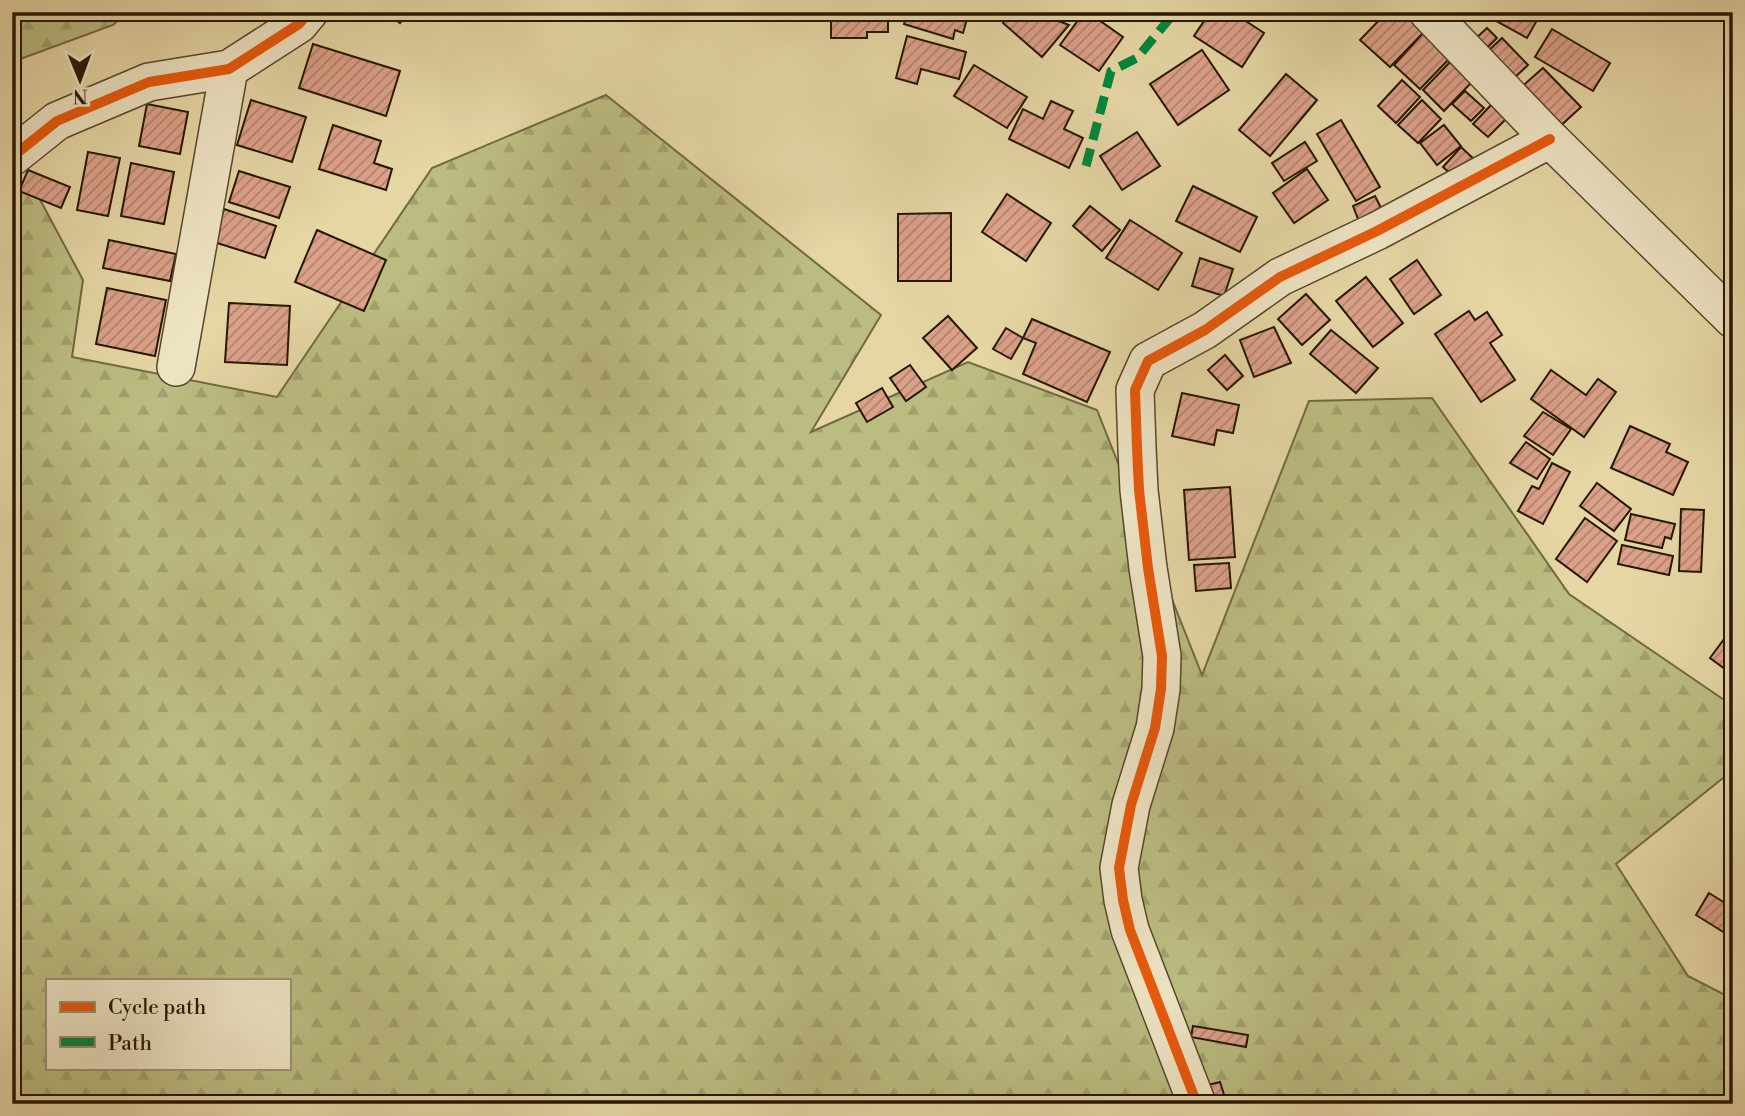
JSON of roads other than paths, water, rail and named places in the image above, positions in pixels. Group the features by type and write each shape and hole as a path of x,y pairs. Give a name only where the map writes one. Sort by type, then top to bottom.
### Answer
{"street":[{"path":"12,157 57,121 149,82 229,69 299,24 309,12"},
{"path":"1428,12 1550,139 1733,319"},
{"path":"176,367 229,69"},
{"path":"1197,1104 1130,930 1119,868 1131,805 1156,728 1161,689 1161,656 1139,490 1135,390 1148,361 1205,330 1280,277 1377,231 1550,139"}]}
